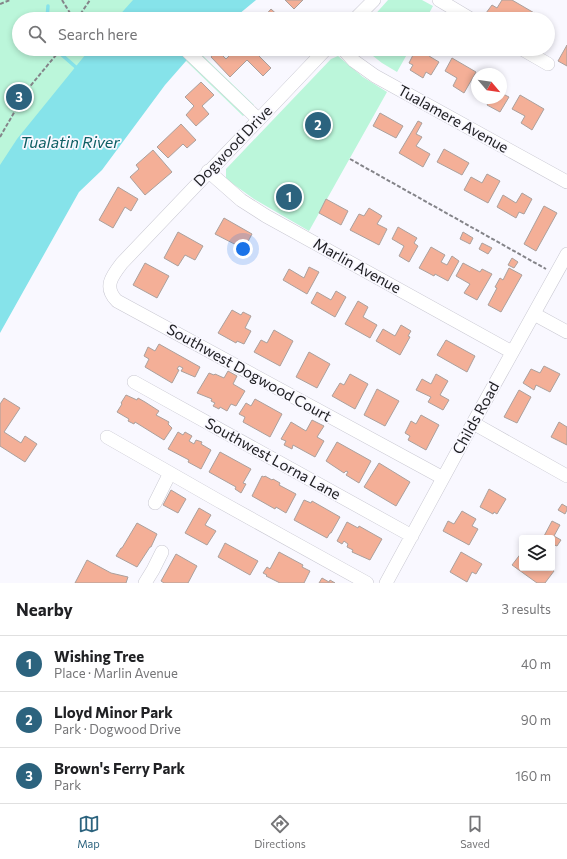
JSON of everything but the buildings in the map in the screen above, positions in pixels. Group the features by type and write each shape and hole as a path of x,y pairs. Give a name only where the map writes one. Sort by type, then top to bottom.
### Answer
{"street":[{"path":"362,12 374,0"},
{"path":"439,0 459,12"},
{"path":"192,56 258,119"},
{"name":"Dogwood Drive","path":"140,243 319,56"},
{"name":"Tualamere Avenue","path":"350,56 374,76 567,182"},
{"path":"534,56 548,64"},
{"name":"Marlin Avenue","path":"208,172 241,200 266,216 512,352"},
{"name":"Southwest Dogwood Court","path":"140,243 114,273 110,282 110,291 112,296 117,301 443,478"},
{"name":"Childs Road","path":"386,583 567,254"},
{"path":"534,314 567,332"},
{"name":"Southwest Lorna Lane","path":"134,382 412,536"},
{"path":"473,424 567,476"},
{"path":"107,437 367,583"},
{"path":"155,503 170,473"},
{"path":"145,583 162,552"}],"path":[{"path":"0,4 10,0"},
{"path":"62,0 69,12"},
{"path":"82,12 90,0"},
{"path":"0,137 27,90 55,56"},
{"path":"350,159 556,274"}],"green space":[{"path":"0,0 149,0 136,12 12,12 12,56 93,56 0,170"},
{"path":"388,0 422,0 433,6 430,12 377,12"},
{"path":"191,56 203,56 254,105 243,116 186,61"},
{"path":"338,56 363,77 387,92 309,231 254,199 226,179 226,169 331,59"},
{"path":"373,56 406,56 397,72"}],"water":[{"path":"133,0 256,0 241,12 122,12"},
{"name":"Tualatin River","path":"84,56 191,56 165,85 102,170 79,192 0,333 0,165 17,139"}],"waterway":[{"path":"48,6 48,12"},
{"path":"63,56 78,69"}],"place":[{"name":"Brown's Ferry Park","path":"19,97"},
{"name":"Lloyd Minor Park","path":"318,125"},
{"name":"Wishing Tree","path":"289,197"}]}
